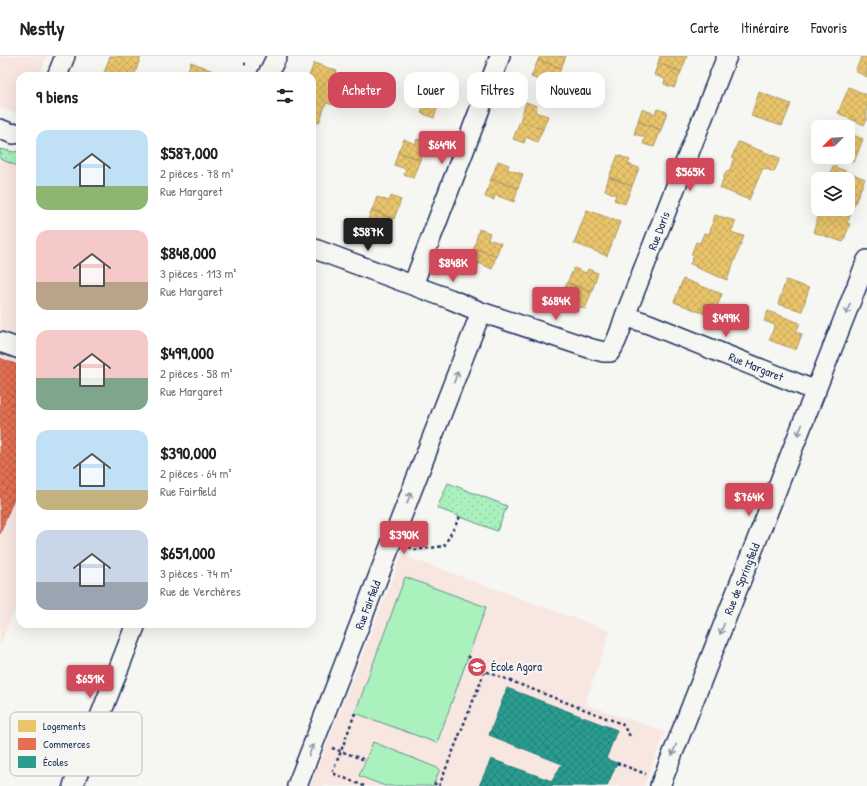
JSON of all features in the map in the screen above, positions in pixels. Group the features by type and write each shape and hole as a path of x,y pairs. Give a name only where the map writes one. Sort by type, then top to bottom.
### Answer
{"street":[{"path":"59,72 65,56"},
{"path":"413,285 500,56"},
{"name":"Rue Doris","path":"625,316 727,56"},
{"path":"268,72 274,57"},
{"path":"0,129 13,134 16,134"},
{"path":"316,249 481,312 604,352 610,352 614,346 625,316"},
{"name":"Rue de Springfield","path":"660,786 867,260"},
{"name":"Rue Fairfield","path":"297,786 481,312"},
{"name":"Rue Margaret","path":"625,316 816,391"},
{"path":"0,342 16,348"},
{"path":"102,712 134,628"},
{"path":"73,786 77,776"}],"path":[{"path":"406,546 415,550 444,546 460,517"},
{"path":"468,656 485,671 622,724 630,736"},
{"path":"434,784 438,786 485,671"},
{"path":"355,713 332,773 364,786"},
{"path":"328,747 365,760"},
{"path":"617,762 646,774"}],"shaded area":[{"path":"0,56 47,56 41,72 16,72 16,113 0,108"},
{"path":"0,155 16,161 16,606 0,645"},
{"name":"École Agora","path":"402,555 610,631 585,704 665,732 644,786 310,786"}],"green space":[{"path":"0,149 16,152 16,165 0,159"},
{"path":"448,483 507,506 497,531 437,508"},
{"path":"405,577 486,607 437,743 355,713"},
{"path":"373,742 440,769 433,786 385,786 359,776"}],"building: Logements":[{"path":"110,56 141,56 135,72 104,72"},
{"path":"540,56 566,56 561,68 538,60"},
{"path":"660,56 687,56 681,72 658,63"},
{"path":"862,56 867,56 867,77 855,71"},
{"path":"538,60 561,68 559,72 536,72 536,79 531,77"},
{"path":"191,62 213,71 213,72 187,72"},
{"path":"314,63 337,71 328,72 328,104 326,103 319,123 316,122 316,72 311,72"},
{"path":"658,63 681,72 674,88 664,84 665,79 654,75"},
{"path":"849,87 867,95 867,119 864,125 838,113"},
{"path":"759,92 791,104 782,126 751,116"},
{"path":"528,103 536,106 535,112 548,116 543,129 520,121 524,108 528,108"},
{"path":"423,108 437,108 434,118 421,113"},
{"path":"642,109 655,114 657,109 667,112 661,130 638,121"},
{"path":"520,121 543,129 537,142 526,137 524,143 513,139"},
{"path":"638,121 661,130 654,147 643,144 645,137 634,134"},
{"path":"855,136 863,139 855,159"},
{"path":"404,139 415,144 417,139 427,142 420,160 398,152"},
{"path":"738,142 780,158 774,172 763,168 749,200 720,188 726,171 729,172 734,158 732,157"},
{"path":"398,152 420,160 413,178 404,175 406,169 394,165"},
{"path":"618,155 630,160 628,164 639,168 632,186 609,177"},
{"path":"498,161 509,165 507,169 523,174 518,188 491,179"},
{"path":"833,166 848,172 831,172"},
{"path":"855,175 865,179 855,203"},
{"path":"609,177 632,186 625,204 614,200 616,195 605,190"},
{"path":"491,179 518,188 514,202 495,195 494,200 485,197"},
{"path":"391,196 401,200 394,219 372,210 377,197 389,201"},
{"path":"372,210 394,219 388,236 377,232 379,227 367,222"},
{"path":"587,210 620,222 607,256 574,243"},
{"path":"715,215 736,221 731,232 744,236 727,280 690,264 694,256 691,255 696,242 700,243 704,233 709,234"},
{"path":"819,216 850,216 847,223 850,224 843,242 813,232"},
{"path":"362,220 379,227 375,238 358,231"},
{"path":"479,229 490,233 488,239 501,243 496,256 474,248"},
{"path":"474,248 496,256 492,269 479,263 477,268 468,265"},
{"path":"574,268 586,273 588,269 598,273 592,291 567,283"},
{"path":"683,279 722,294 713,317 674,302"},
{"path":"786,280 809,288 802,311 778,304"},
{"path":"567,283 592,291 585,309 572,304 574,299 562,296"},
{"path":"768,311 800,323 796,332 802,334 796,350 769,340 775,325 764,321"}],"building: Commerces":[{"path":"0,358 16,364 16,493 0,534"}],"building: Écoles":[{"name":"École Agora","path":"507,688 617,730 606,759 617,763 607,786 479,786 491,759 552,781 562,764 489,735"}],"place":[{"name":"École Agora","path":"477,667"}]}
